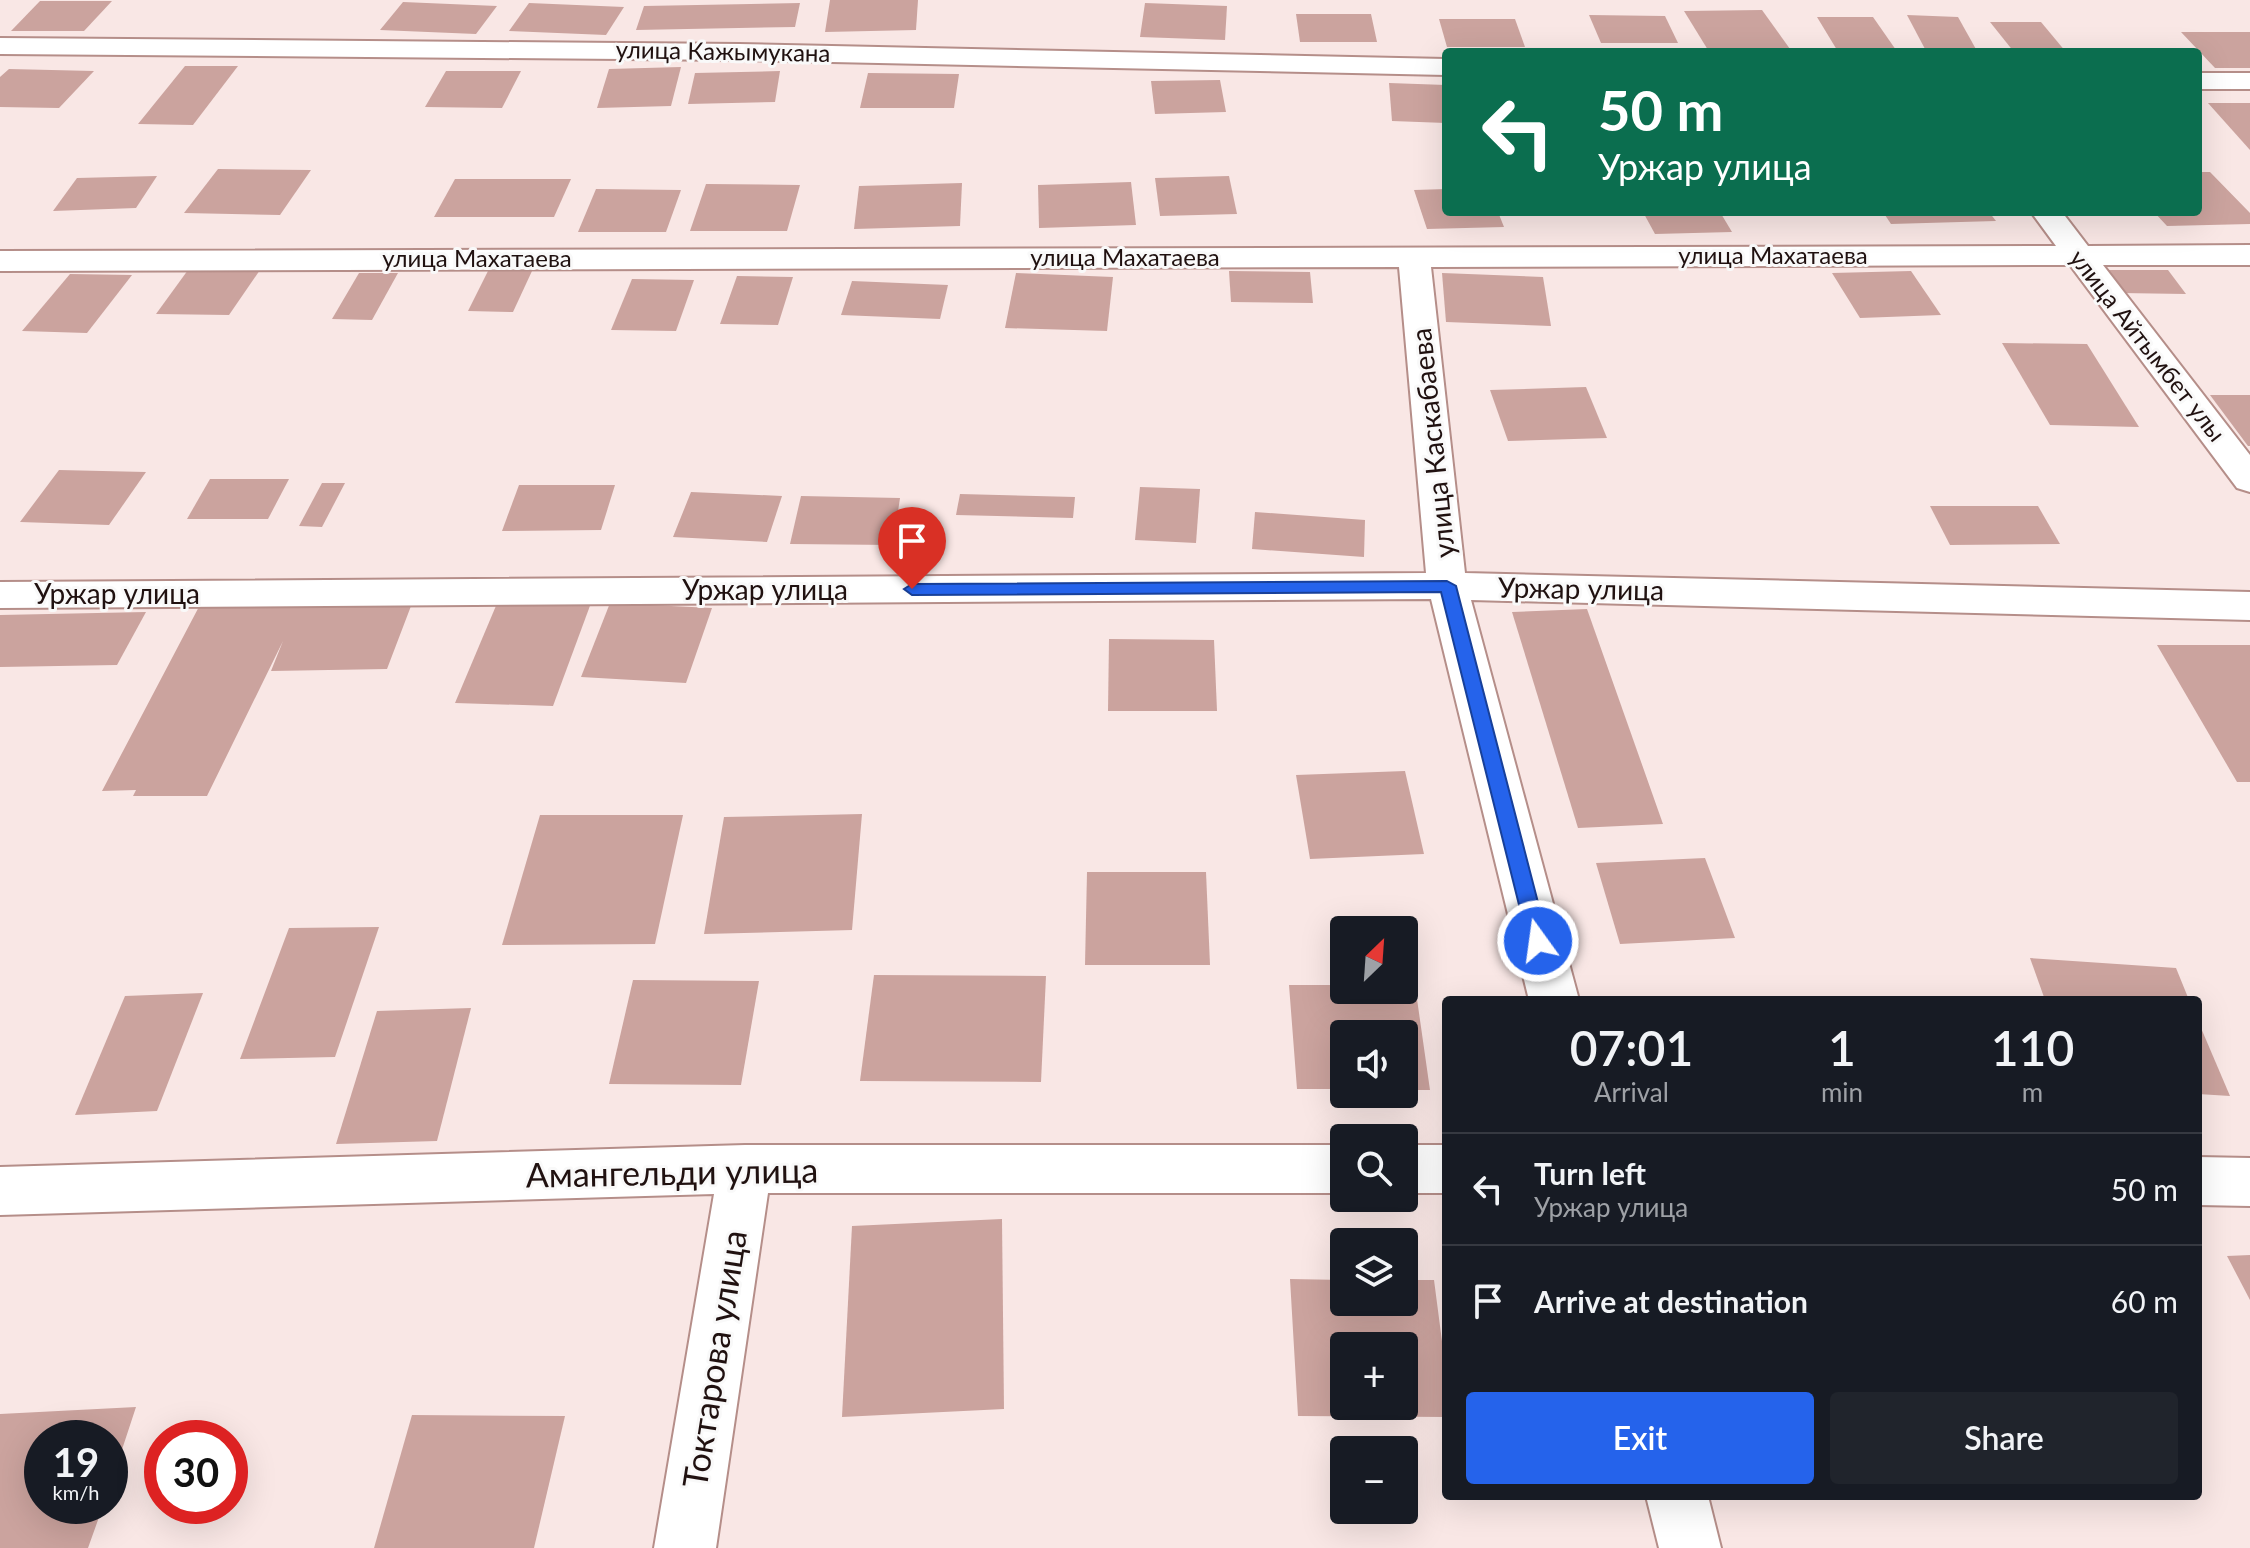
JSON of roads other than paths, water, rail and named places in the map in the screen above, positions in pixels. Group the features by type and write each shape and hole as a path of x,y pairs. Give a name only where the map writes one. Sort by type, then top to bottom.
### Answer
{"street":[{"name":"улица Кажымукана","path":"0,46 739,52 1442,67"},
{"path":"2202,81 2250,81"},
{"name":"улица Айтымбет улы","path":"2049,216 2250,480"},
{"name":"улица Махатаева","path":"0,261 2250,255"},
{"name":"улица Каскабаева","path":"1414,257 1447,586 1553,996"},
{"name":"Уржар улица","path":"0,595 1447,586 2250,606"},
{"name":"Амангельди улица","path":"0,1191 745,1169 1330,1169"},
{"name":"Токтарова улица","path":"685,1548 745,1169"},
{"path":"1418,1169 1442,1169"},
{"path":"2202,1181 2250,1182"},
{"path":"1678,1500 1690,1548"}]}
